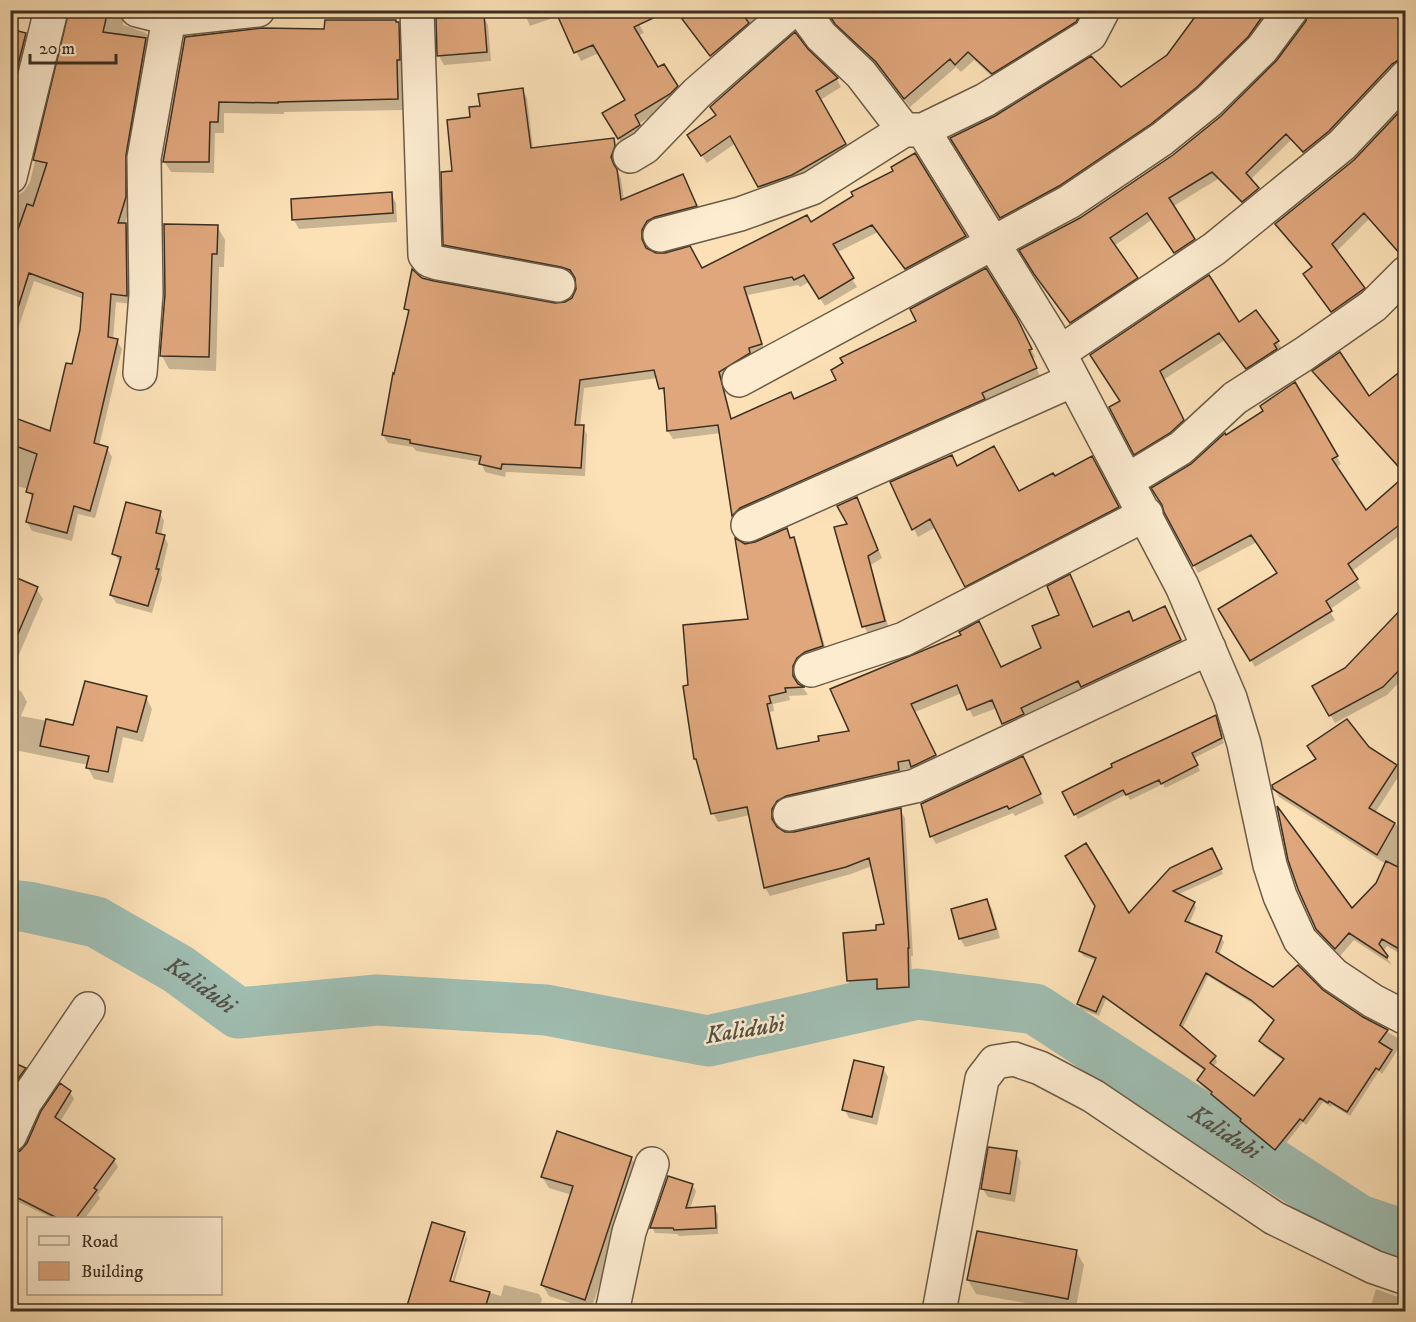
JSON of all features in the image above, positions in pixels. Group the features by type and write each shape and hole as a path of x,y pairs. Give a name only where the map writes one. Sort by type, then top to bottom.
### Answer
{"street":[{"path":"10,177 51,10"},
{"path":"137,10 169,18 258,10"},
{"path":"417,10 425,255 429,260 438,263 558,285"},
{"path":"630,156 645,147 697,93 792,10"},
{"path":"802,10 821,36 914,130 994,244 1066,366 1128,480 1182,586 1230,698 1244,744 1270,865 1280,896 1300,940 1334,975 1373,1001 1406,1018"},
{"path":"660,235 740,214 812,188 914,130 985,100 1090,35 1103,10"},
{"path":"739,380 1069,202 1162,139 1209,101 1254,57 1291,10"},
{"path":"140,373 146,294 144,158 169,18"},
{"path":"748,525 1066,366 1342,145 1406,77"},
{"path":"1128,480 1181,448 1235,398 1373,306 1406,273"},
{"path":"811,670 904,639 1146,514"},
{"path":"790,814 915,786 1209,648"},
{"path":"10,1135 26,1102 88,1009"},
{"path":"939,1311 982,1079 995,1062 1014,1059 1040,1068 1093,1096 1274,1218 1374,1267 1406,1278"},
{"path":"612,1311 628,1232 652,1164"}],"building":[{"path":"69,10 108,10 103,32 146,38 126,155 126,197 118,223 126,223 127,296 111,294 108,337 118,339 94,443 108,447 90,511 74,506 67,533 26,522 33,494 26,492 37,454 10,444 10,416 50,431 66,363 72,364 80,330 83,293 29,273 15,317 10,317 10,252 27,204 33,206 47,163 33,160"},
{"path":"555,10 670,10 634,27 658,67 664,64 678,86 670,94 635,115 640,125 618,139 602,113 625,100 593,45 574,53"},
{"path":"695,10 740,10 749,23 710,56 682,19"},
{"path":"826,10 1082,10 1076,22 992,74 968,52 955,65 950,59 904,99 876,62 835,24"},
{"path":"1200,10 1267,10 1248,37 1197,87 1151,124 1059,186 1000,218 950,138 995,116 1091,56 1121,87 1167,55"},
{"path":"1309,10 1406,10 1406,59 1400,59 1392,64 1329,131 1303,152 1286,134 1246,173 1259,188 1242,202 1212,172 1169,198 1195,239 1174,253 1147,213 1110,238 1138,278 1070,323 1019,250 1080,218 1173,155 1221,116 1277,60 1306,21"},
{"path":"484,14 487,52 437,56 436,18"},
{"path":"325,20 396,20 399,22 398,99 278,103 219,102 218,122 210,122 209,162 163,162 185,37 262,28 324,29"},
{"path":"10,29 26,33 10,96"},
{"path":"795,32 808,49 838,78 816,91 846,144 792,175 758,187 730,136 701,156 687,135 716,115 710,107"},
{"path":"523,88 531,148 614,138 615,146 611,157 617,169 621,200 683,174 697,206 647,221 642,230 642,239 646,248 656,253 665,253 690,246 702,268 807,215 811,222 853,196 851,192 893,171 891,167 915,153 966,236 905,269 872,225 833,244 854,278 819,299 804,275 794,280 792,277 744,287 762,344 749,348 750,353 719,372 731,419 791,392 794,399 836,380 831,370 843,363 840,358 916,321 910,309 986,268 1017,318 1032,349 1029,350 1037,368 982,393 985,399 740,508 732,516 718,425 667,431 664,388 659,389 654,370 580,380 575,425 584,425 581,468 502,464 501,469 479,464 481,456 410,443 410,440 382,435 393,373 409,310 404,309 412,269 422,278 434,281 555,303 565,302 572,298 576,289 575,278 570,270 561,267 443,245 441,172 452,171 447,120 470,117 469,107 480,106 478,94"},
{"path":"1406,105 1406,255 1401,255 1364,213 1332,244 1365,288 1331,312 1303,274 1312,267 1275,224 1354,160"},
{"path":"392,192 393,213 292,220 291,199"},
{"path":"164,224 218,225 217,254 212,254 209,357 160,356 165,294"},
{"path":"1209,275 1239,322 1256,310 1279,341 1274,344 1277,349 1246,369 1219,333 1160,371 1184,420 1170,433 1134,455 1109,407 1120,401 1090,355"},
{"path":"1340,352 1369,396 1406,367 1406,475 1312,371"},
{"path":"1295,382 1338,456 1332,459 1366,510 1406,475 1406,520 1348,564 1358,579 1326,601 1332,611 1250,661 1218,609 1277,573 1251,535 1193,566 1151,488 1191,464 1225,433 1226,435 1263,411 1260,406"},
{"path":"994,446 1019,491 1053,473 1055,476 1092,456 1119,507 965,587 930,519 912,530 890,482 952,455 957,466"},
{"path":"857,497 878,550 868,556 885,621 862,627 834,527 847,524 837,506"},
{"path":"126,502 161,511 156,533 165,535 156,569 159,569 148,606 110,595 121,557 112,554"},
{"path":"787,528 790,538 794,537 823,646 805,652 797,658 793,666 793,676 798,684 805,687 785,688 786,692 769,696 771,703 767,704 777,749 819,741 818,736 849,731 830,689 961,635 959,632 979,621 1001,667 1041,648 1032,626 1059,615 1047,586 1070,574 1093,627 1129,611 1133,621 1165,606 1181,640 1081,687 1078,681 1021,708 1024,714 1002,724 992,700 967,710 957,685 911,704 936,755 911,767 909,760 898,762 899,770 786,796 777,801 772,809 772,819 777,827 785,832 794,832 901,808 909,987 877,989 877,979 847,981 843,933 876,930 876,925 884,924 869,858 846,867 764,888 747,807 711,814 696,759 694,759 683,686 688,685 683,625 748,619 735,538 745,544"},
{"path":"10,575 38,587 11,650 10,650"},
{"path":"1406,604 1406,663 1383,687 1329,716 1312,686 1345,668"},
{"path":"85,681 147,696 137,732 117,727 108,772 86,768 89,756 40,746 46,719 73,725"},
{"path":"1216,715 1222,738 1192,753 1198,765 1161,784 1159,780 1126,795 1123,790 1074,815 1062,792 1112,767 1111,764"},
{"path":"1347,719 1369,747 1397,765 1369,808 1395,823 1377,855 1273,789 1272,785 1316,759 1307,746"},
{"path":"1023,756 1041,794 1009,809 1007,806 930,837 921,804"},
{"path":"1277,806 1352,908 1376,883 1386,861 1406,871 1406,953 1382,939 1379,944 1388,956 1387,958 1349,933 1335,949 1316,929 1288,860"},
{"path":"1086,843 1129,913 1170,868 1212,848 1222,869 1173,891 1195,902 1185,921 1222,936 1216,952 1273,987 1298,965 1323,990 1363,1017 1388,1030 1379,1042 1392,1050 1379,1070 1376,1068 1347,1112 1320,1098 1303,1121 1300,1119 1275,1150 1197,1080 1205,1069 1103,996 1096,1012 1077,1004 1096,958 1079,951 1095,906 1065,856","holes":["1206,973 1251,1000 1274,1020 1259,1041 1284,1059 1254,1096 1210,1063 1216,1056 1180,1025"]},
{"path":"987,899 996,929 959,939 951,909"},
{"path":"854,1060 884,1067 872,1117 842,1110"},
{"path":"10,1061 26,1068 10,1090"},
{"path":"60,1083 71,1091 55,1117 115,1159 94,1188 97,1190 77,1217 55,1217 10,1194 10,1154 20,1151 27,1143 41,1111"},
{"path":"557,1131 632,1157 585,1300 541,1285 573,1186 541,1177"},
{"path":"988,1147 1017,1151 1010,1194 981,1189"},
{"path":"668,1176 693,1184 686,1208 715,1206 716,1228 674,1230 673,1228 650,1228"},
{"path":"432,1222 465,1232 450,1281 490,1292 484,1311 427,1311 407,1306"},
{"path":"977,1231 1077,1250 1068,1299 967,1280"}],"waterway":[{"name":"Kalidubi","path":"10,905 96,922 178,969 238,1013 377,1000 546,1010 708,1041 917,994 1035,1009 1359,1220 1406,1236"}]}
